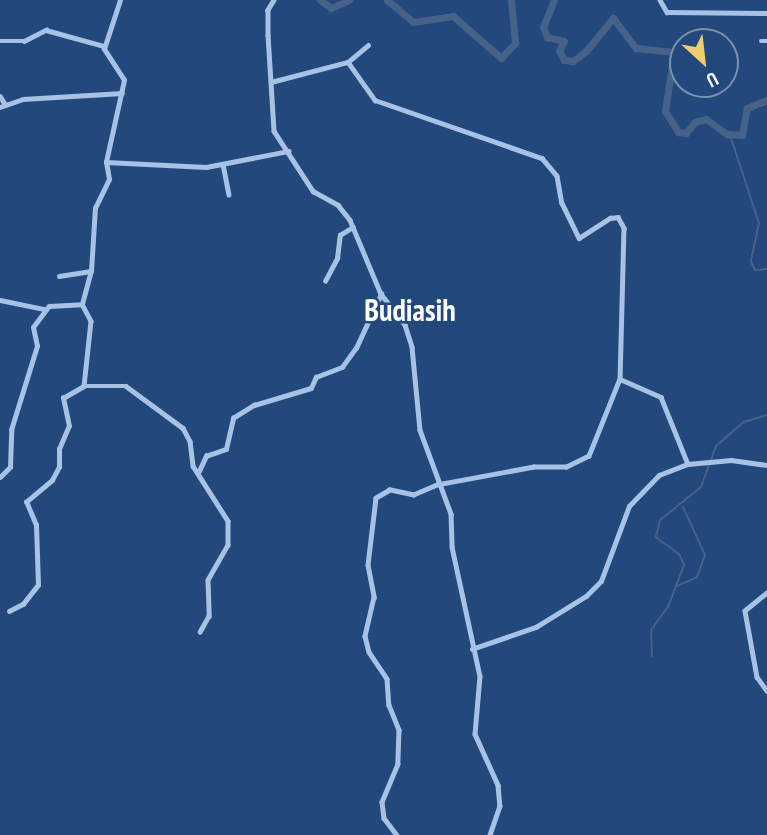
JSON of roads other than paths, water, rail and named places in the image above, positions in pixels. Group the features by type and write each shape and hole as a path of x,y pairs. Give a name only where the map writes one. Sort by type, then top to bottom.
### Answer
{"street":[{"path":"104,46 120,0"},
{"path":"274,0 268,10 272,123 313,191 342,209 354,227 381,294 405,325 412,347 420,430 437,485 451,514 481,696 474,730 498,785 500,806 490,835"},
{"path":"660,0 667,12 767,13"},
{"path":"0,41 24,41 46,30 104,46 123,72 122,93 106,162 109,179 95,208 92,271 82,304 91,321 85,386"},
{"path":"271,82 348,62 368,45"},
{"path":"348,62 375,100 542,158 557,176 562,203 579,238 604,220 621,220 624,233 620,379 598,438 584,460 566,467 534,467 437,485 414,495 390,490 379,494 370,542 373,597 365,636 369,652 385,673 389,705 399,730 398,764 382,802 384,818 397,835"},
{"path":"0,96 2,106 122,93"},
{"path":"106,162 223,164 289,151"},
{"path":"223,164 229,194"},
{"path":"326,281 337,258 341,234 354,227"},
{"path":"59,275 92,271"},
{"path":"199,471 205,456 226,449 233,418 254,405 311,388 316,377 342,367 356,348 381,294"},
{"path":"0,300 45,309 82,304"},
{"path":"0,477 10,467 11,430 38,343 33,328 45,309"},
{"path":"620,379 661,397 688,464"},
{"path":"9,611 23,604 38,585 36,525 26,504 59,467 59,449 69,426 63,398 85,386 126,386 186,432 192,464 199,471 230,534 208,580 209,616 200,632"},
{"path":"472,649 536,627 586,596 601,581 634,499 659,475 688,464 731,460 767,464"},
{"path":"767,593 745,611 757,677 767,691"}],"waterway":[{"path":"320,0 331,8 349,0"},
{"path":"387,0 413,22 453,16 501,58 515,43 511,0"},
{"path":"554,0 543,27 547,37 564,41 559,51 564,60 573,61 586,51 613,18 636,48 674,52 665,111 678,132 686,133 695,122 706,119 727,134 742,135 747,108 767,100"},
{"path":"730,135 759,223 751,262 755,270 767,269"},
{"path":"652,656 651,630 668,607 684,565 679,554 656,537 660,520 701,487 716,446 744,422 767,415"},
{"path":"677,586 697,577 705,555 683,507"}],"district":[{"name":"Budiasih","path":"410,310"}]}
